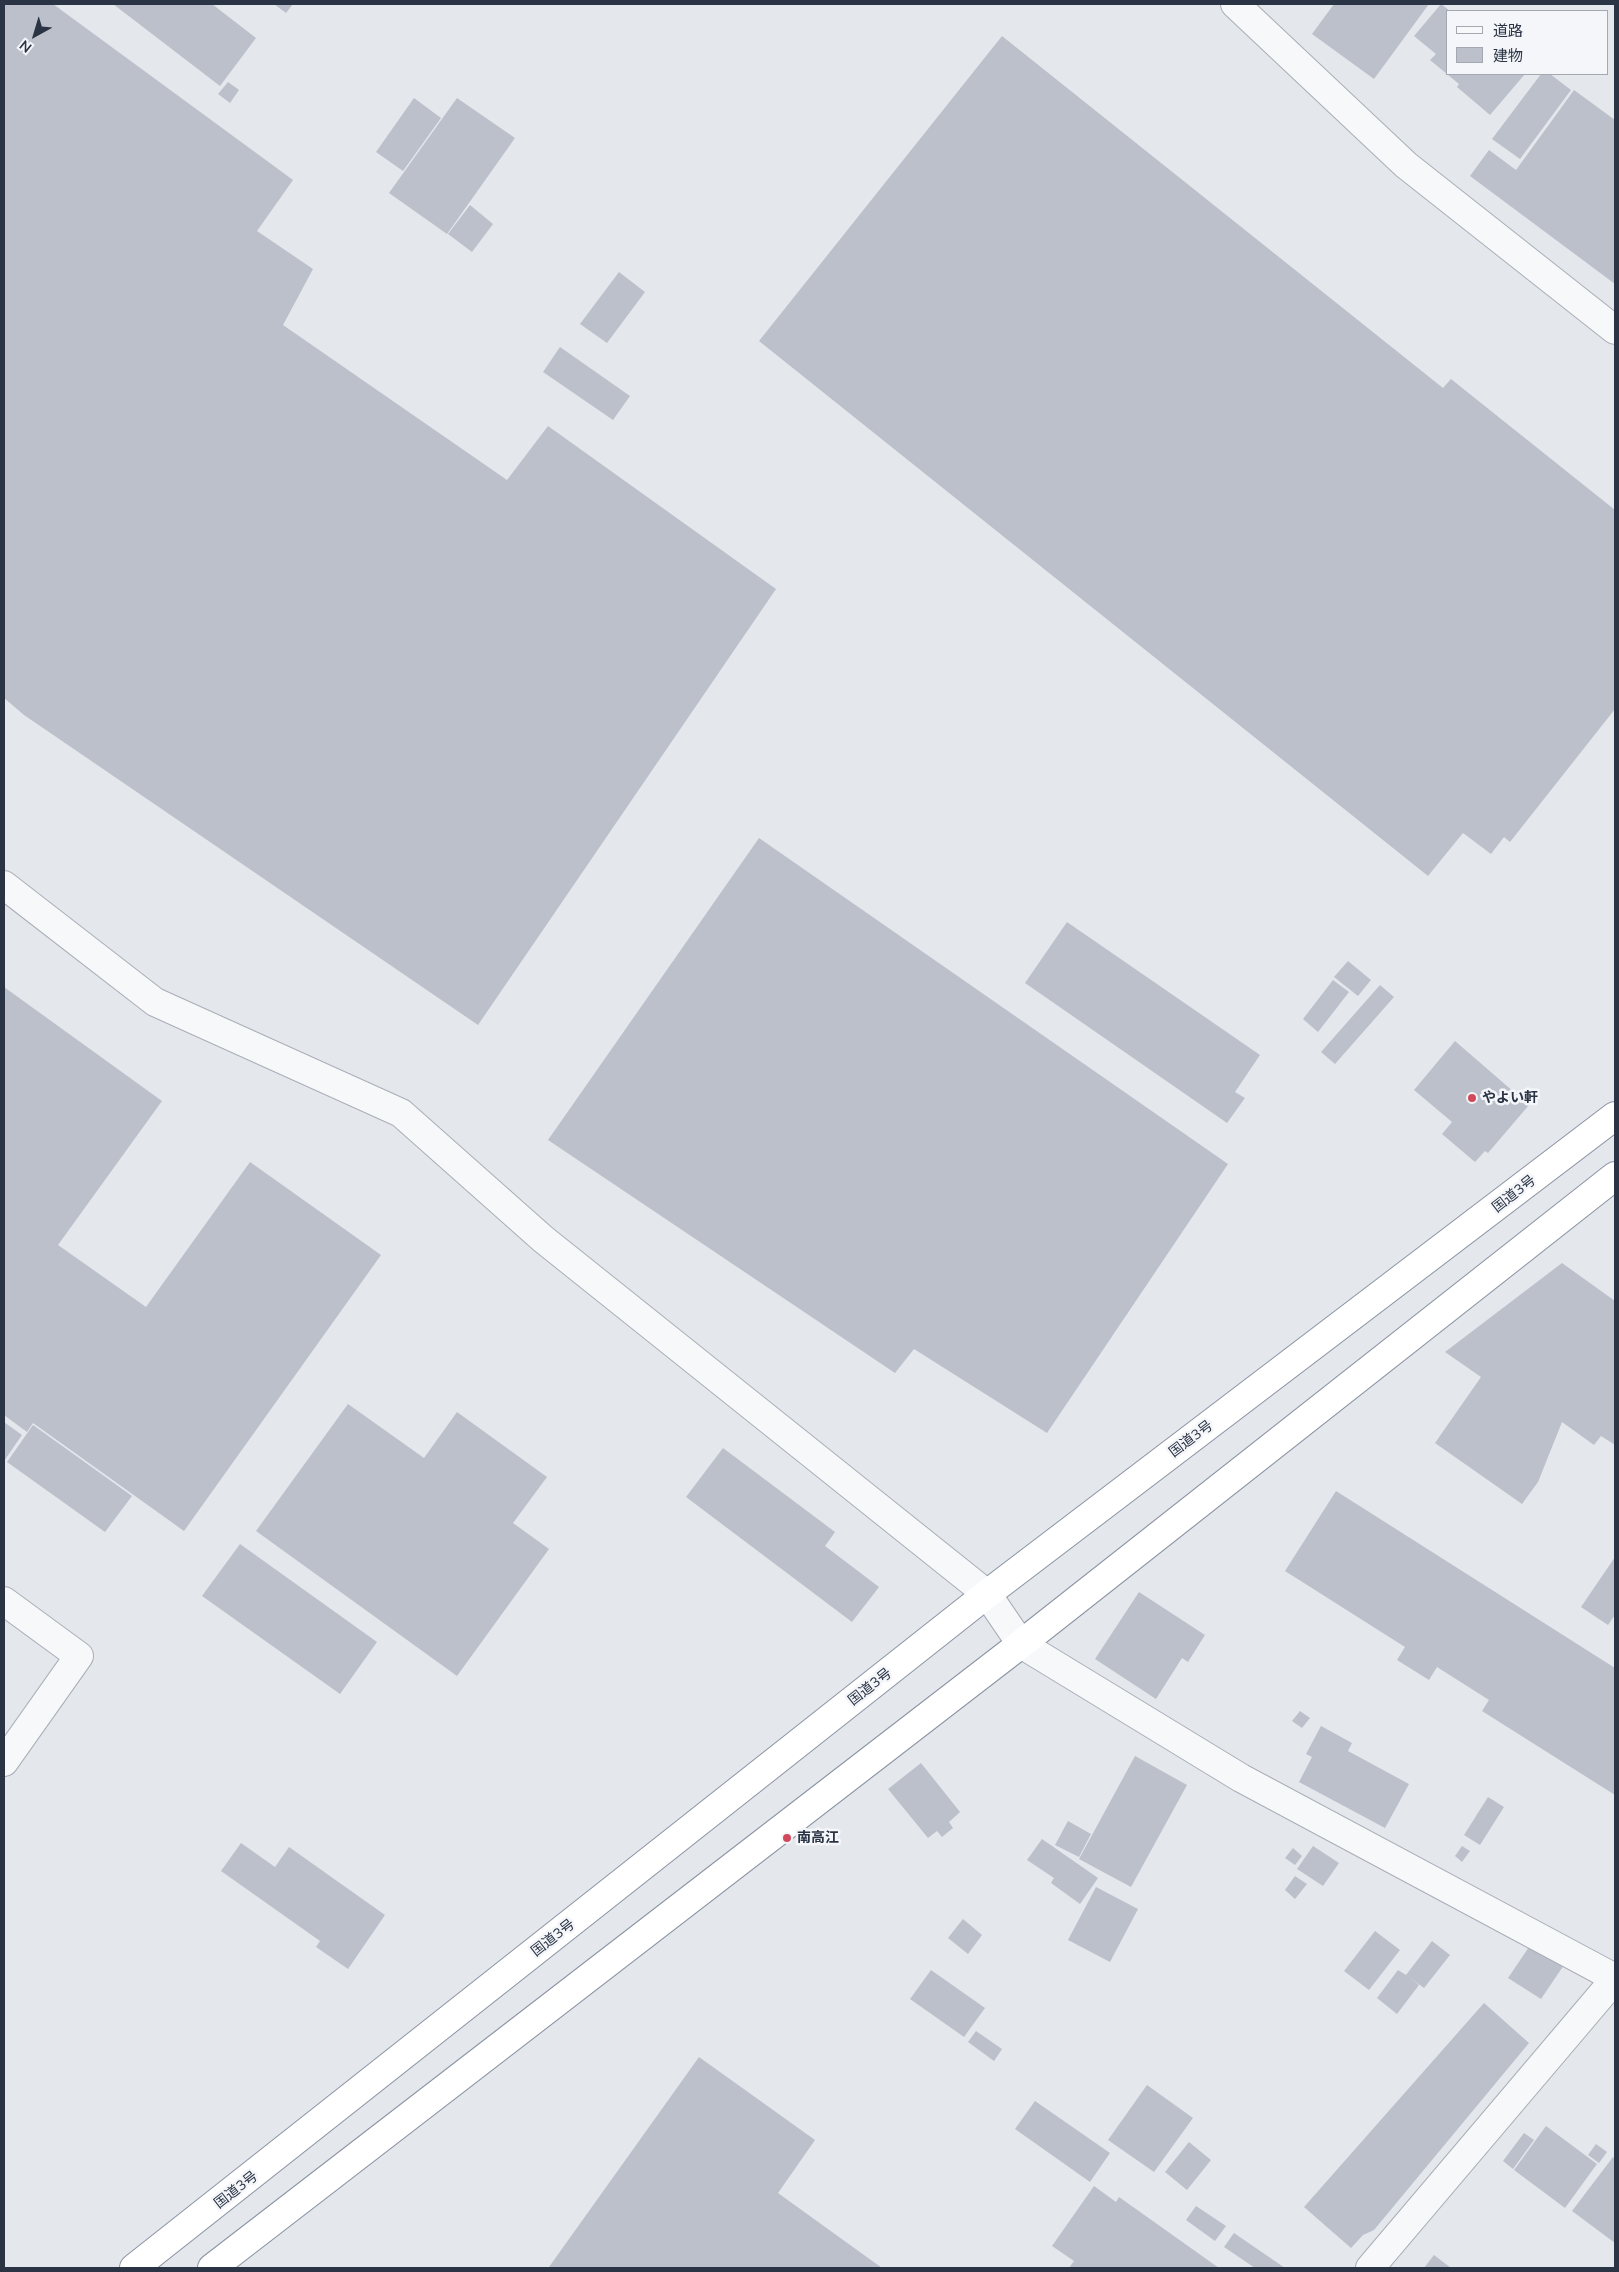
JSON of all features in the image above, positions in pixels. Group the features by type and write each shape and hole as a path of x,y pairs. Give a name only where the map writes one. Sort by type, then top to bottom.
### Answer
{"highway":[{"name":"国道3号","path":"134,2268 987,1594 1615,1116"},
{"path":"212,2268 1022,1644 1615,1176"}],"street":[{"path":"1235,4 1406,165 1615,330"},
{"path":"4,885 155,1002 401,1113 543,1239 909,1534 987,1594 1022,1644 1241,1778 1615,1979 1370,2268"},
{"path":"4,1601 79,1656 4,1762"}],"building":[{"path":"4,4 53,4 293,180 257,231 313,269 283,325 507,480 548,426 776,589 478,1025 24,715 4,698"},
{"path":"113,4 212,4 256,38 220,86"},
{"path":"274,4 293,4 286,13"},
{"path":"1334,4 1429,4 1374,79 1312,34"},
{"path":"1441,4 1449,10 1446,10 1446,73 1430,60 1436,54 1414,36"},
{"path":"1002,36 1443,388 1451,379 1615,510 1615,709 1510,842 1504,837 1491,854 1463,833 1428,876 759,341"},
{"path":"1448,75 1524,75 1490,115 1457,87 1459,84"},
{"path":"1540,75 1551,75 1571,90 1520,159 1492,139"},
{"path":"228,82 239,90 230,103 218,94"},
{"path":"1574,90 1615,120 1615,284 1470,176 1489,150 1516,170"},
{"path":"414,98 441,118 403,171 376,152"},
{"path":"457,98 515,138 447,234 389,193"},
{"path":"470,205 493,224 472,252 448,234"},
{"path":"619,272 645,292 607,343 580,324"},
{"path":"560,347 630,396 613,420 543,372"},
{"path":"759,838 1228,1164 1047,1433 914,1349 895,1373 548,1140"},
{"path":"1067,922 1260,1055 1235,1092 1245,1098 1227,1123 1025,983"},
{"path":"1348,961 1371,980 1358,996 1334,977"},
{"path":"1333,980 1349,992 1318,1032 1303,1019"},
{"path":"1380,985 1394,997 1335,1064 1321,1052"},
{"path":"4,987 162,1101 58,1245 146,1307 250,1162 381,1255 184,1531 33,1423 27,1432 4,1415"},
{"path":"1455,1041 1529,1105 1488,1153 1485,1151 1475,1162 1442,1134 1452,1122 1414,1090"},
{"path":"1562,1263 1615,1301 1615,1445 1601,1436 1594,1445 1562,1422 1538,1482 1522,1504 1435,1443 1481,1377 1445,1352"},
{"path":"348,1404 424,1458 457,1412 547,1477 513,1523 549,1549 457,1676 256,1531"},
{"path":"4,1422 22,1435 4,1461"},
{"path":"33,1425 132,1496 105,1532 7,1462"},
{"path":"723,1448 835,1532 825,1546 879,1587 852,1622 686,1497"},
{"path":"1336,1491 1615,1668 1615,1795 1482,1711 1489,1700 1437,1667 1429,1680 1397,1660 1405,1647 1285,1571"},
{"path":"240,1544 377,1642 340,1694 202,1596"},
{"path":"1615,1557 1615,1615 1608,1625 1581,1607"},
{"path":"1139,1592 1205,1635 1188,1662 1182,1658 1156,1699 1095,1659"},
{"path":"1300,1711 1310,1718 1302,1728 1292,1721"},
{"path":"1321,1726 1352,1743 1348,1751 1409,1784 1385,1828 1299,1782 1312,1757 1306,1754"},
{"path":"1135,1756 1187,1785 1131,1887 1079,1859"},
{"path":"921,1763 960,1812 949,1822 953,1828 942,1837 937,1831 928,1838 888,1789"},
{"path":"1488,1797 1504,1807 1480,1845 1464,1835"},
{"path":"1068,1821 1091,1834 1079,1857 1055,1845"},
{"path":"1042,1839 1098,1878 1080,1904 1051,1883 1054,1878 1027,1860"},
{"path":"241,1843 275,1867 289,1847 385,1915 348,1969 316,1947 320,1941 221,1871"},
{"path":"1313,1846 1339,1863 1323,1886 1297,1869"},
{"path":"1462,1846 1470,1851 1462,1862 1455,1856"},
{"path":"1293,1848 1302,1856 1295,1865 1285,1858"},
{"path":"1295,1876 1307,1884 1295,1899 1285,1890"},
{"path":"1096,1887 1138,1909 1110,1962 1068,1940"},
{"path":"963,1919 982,1935 968,1954 948,1938"},
{"path":"1375,1931 1400,1950 1369,1990 1344,1971"},
{"path":"1432,1941 1450,1955 1424,1988 1409,1977 1419,1985 1397,2014 1377,1998 1398,1970 1406,1975"},
{"path":"1531,1944 1564,1965 1541,1999 1508,1978"},
{"path":"931,1970 985,2008 964,2037 910,1999"},
{"path":"1484,2003 1529,2043 1374,2230 1363,2235 1351,2248 1304,2207"},
{"path":"976,2031 1002,2049 994,2061 968,2042"},
{"path":"699,2057 815,2140 778,2193 882,2268 549,2267"},
{"path":"1147,2085 1193,2118 1154,2172 1108,2140"},
{"path":"1035,2101 1110,2153 1090,2182 1015,2129"},
{"path":"1546,2126 1597,2164 1565,2208 1514,2170"},
{"path":"1524,2133 1534,2140 1513,2169 1503,2161"},
{"path":"1189,2142 1211,2160 1187,2190 1165,2172"},
{"path":"1596,2144 1607,2152 1599,2163 1588,2155"},
{"path":"1613,2157 1615,2159 1615,2243 1572,2211"},
{"path":"1094,2186 1116,2202 1119,2197 1219,2268 1069,2268 1074,2261 1052,2246"},
{"path":"1196,2206 1226,2226 1215,2241 1186,2220"},
{"path":"1234,2233 1285,2268 1255,2268 1224,2247"},
{"path":"1434,2255 1451,2268 1424,2268"}],"place":[{"name":"やよい軒","path":"1472,1098"},
{"name":"南高江","path":"787,1838"}]}
